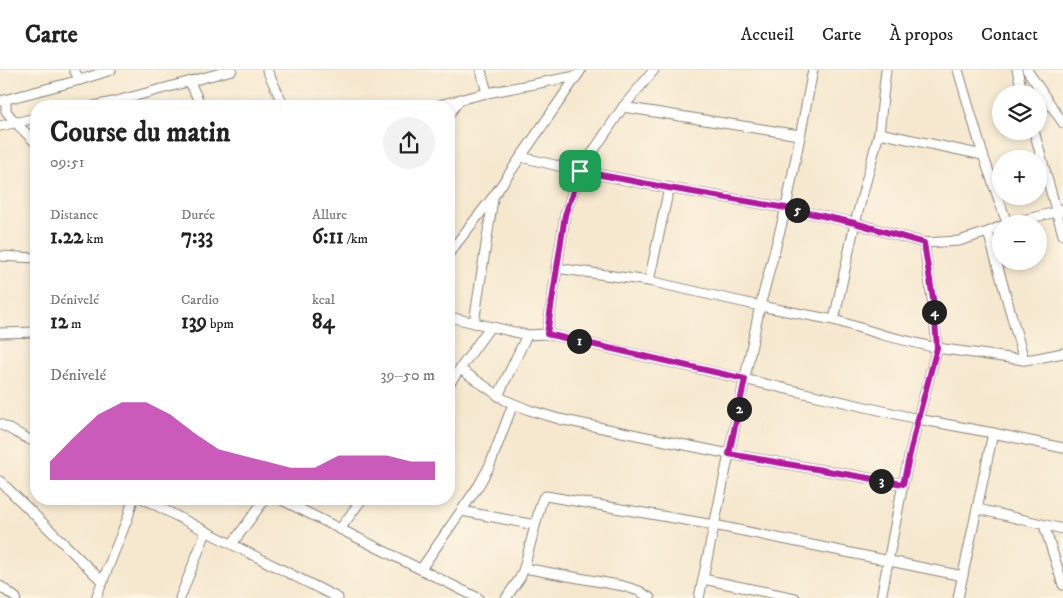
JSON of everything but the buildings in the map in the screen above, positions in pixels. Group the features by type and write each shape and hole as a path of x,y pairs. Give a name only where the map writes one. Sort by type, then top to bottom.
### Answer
{"street":[{"path":"74,70 80,80"},
{"path":"30,137 6,111 2,99 80,80 111,70"},
{"path":"128,100 232,70"},
{"path":"267,70 281,100"},
{"path":"481,70 487,93"},
{"path":"547,334 565,215 580,171 623,107 654,70"},
{"path":"700,598 760,306 786,208 813,70"},
{"path":"834,320 855,223 879,133 886,70"},
{"path":"958,70 983,155 1004,215"},
{"path":"1017,70 1021,85"},
{"path":"1027,70 1063,123"},
{"path":"455,100 578,73"},
{"path":"455,245 493,197 578,73"},
{"path":"190,82 199,100"},
{"path":"455,106 460,99"},
{"path":"623,107 799,135"},
{"path":"0,126 30,119"},
{"path":"879,133 983,155"},
{"path":"1037,140 1060,210 1063,235"},
{"path":"521,157 580,171 786,208 855,223 924,243 959,241 992,230"},
{"path":"649,281 669,188"},
{"path":"474,323 493,197"},
{"path":"1041,215 1060,210"},
{"path":"988,232 1024,360"},
{"path":"881,598 903,484 937,348 934,305 924,243"},
{"path":"0,256 30,258"},
{"path":"556,268 649,281 760,306 834,320 883,335 937,348 1024,360 1063,353"},
{"path":"455,318 527,335 547,334 918,419 1063,448"},
{"path":"455,376 490,327"},
{"path":"0,333 30,332"},
{"path":"498,396 527,335"},
{"path":"460,369 498,396 529,410 559,419 729,454 903,484"},
{"path":"420,569 479,485 490,465 514,404"},
{"path":"0,425 30,440"},
{"path":"958,598 993,433"},
{"path":"0,481 103,582"},
{"path":"506,598 520,578 524,568 541,503 546,496 714,525 962,576"},
{"path":"96,598 131,505"},
{"path":"155,505 338,598"},
{"path":"232,544 261,505"},
{"path":"292,505 478,598"},
{"path":"340,529 358,505"},
{"path":"978,509 1063,529"},
{"path":"462,510 535,525"},
{"path":"1044,525 1063,585"},
{"path":"183,597 206,532"},
{"path":"524,568 623,586 650,598"},
{"path":"703,579 795,598"},
{"path":"0,586 16,598"}],"route":[{"path":"580,171 786,208 855,223 924,243 934,305 937,348 903,484 729,454 745,379 547,334 565,215 580,171"}]}
